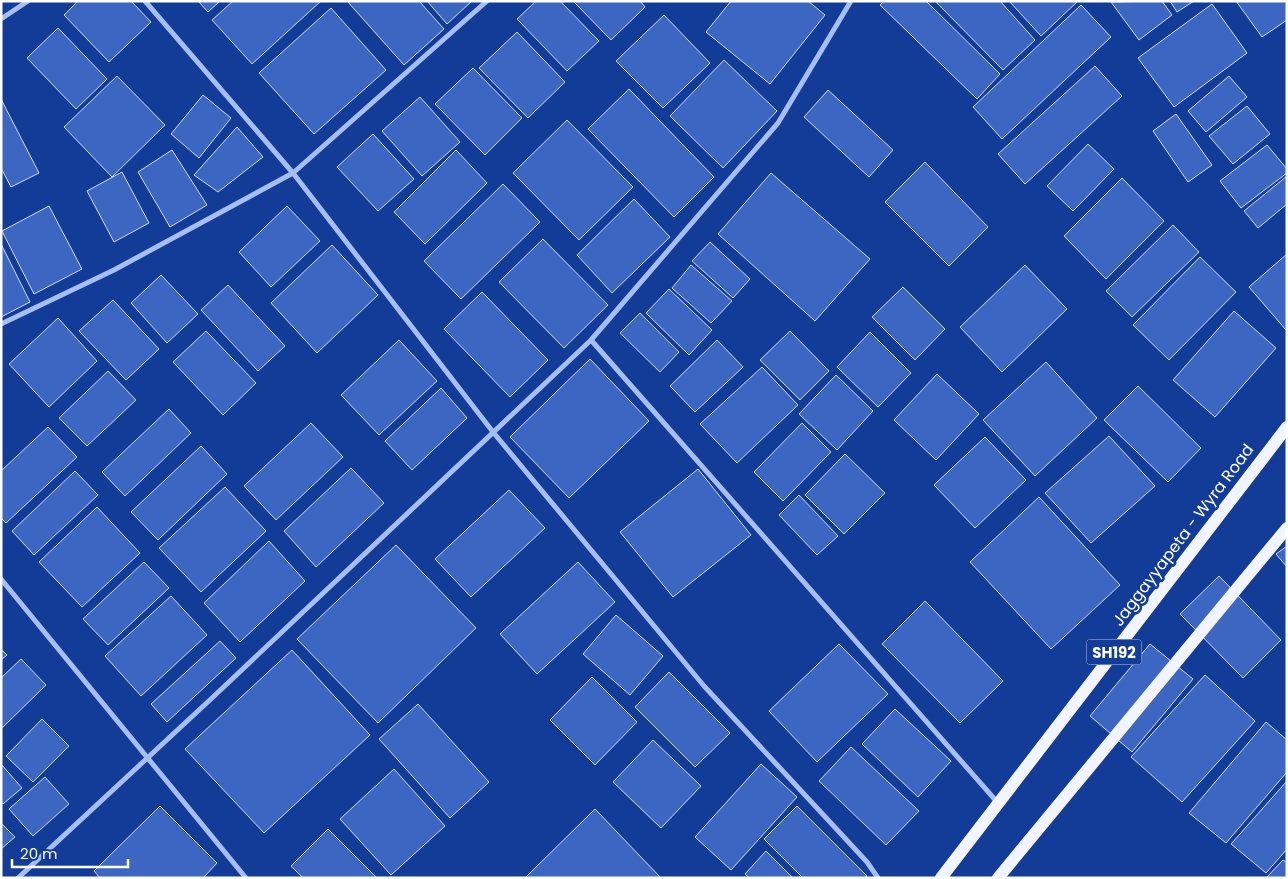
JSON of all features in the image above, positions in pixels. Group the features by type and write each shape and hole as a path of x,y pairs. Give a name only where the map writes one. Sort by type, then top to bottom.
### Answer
{"main road":[{"name":"Jaggayyapeta - Wyra Road","path":"942,878 1287,427"},
{"path":"998,878 1287,528"}],"street":[{"path":"1,19 28,1"},
{"path":"145,1 293,173 493,432 704,686 867,862 878,878"},
{"path":"1,324 114,270 293,173 487,1"},
{"path":"18,878 591,340 778,123 851,1"},
{"path":"591,340 999,803"},
{"path":"1,579 246,878"}],"building":[{"path":"78,1 131,1 151,22 109,62 64,15"},
{"path":"198,1 220,1 208,12"},
{"path":"233,1 321,1 252,64 212,20"},
{"path":"347,1 419,1 444,29 404,65"},
{"path":"427,1 472,1 447,24"},
{"path":"536,1 560,1 599,41 567,71 517,19"},
{"path":"573,1 640,1 645,7 611,40"},
{"path":"731,1 808,1 825,15 770,84 706,32"},
{"path":"884,1 926,1 1000,74 977,99 880,5"},
{"path":"935,1 1000,1 1035,40 1003,70"},
{"path":"1009,1 1078,1 1041,36"},
{"path":"1162,1 1172,15 1139,40 1111,2"},
{"path":"1170,1 1194,1 1177,12"},
{"path":"1236,1 1287,1 1287,20 1262,37"},
{"path":"1212,4 1247,53 1174,107 1138,58"},
{"path":"1081,5 1111,37 1002,139 973,107"},
{"path":"331,8 386,70 314,134 259,73"},
{"path":"664,15 710,63 663,108 616,61"},
{"path":"58,28 107,79 76,109 27,58"},
{"path":"517,32 565,82 528,118 479,68"},
{"path":"724,60 777,111 723,168 670,116"},
{"path":"1095,66 1122,96 1025,184 998,154"},
{"path":"473,68 522,118 485,155 435,104"},
{"path":"117,76 165,125 112,177 64,127"},
{"path":"1229,76 1247,97 1206,132 1188,111"},
{"path":"629,89 714,177 674,217 588,129"},
{"path":"828,90 893,150 869,177 804,117"},
{"path":"203,95 231,118 199,158 171,134"},
{"path":"420,97 460,142 422,176 382,131"},
{"path":"1,99 39,173 11,187 1,168"},
{"path":"1247,106 1270,134 1233,164 1209,136"},
{"path":"1176,114 1212,165 1188,182 1153,131"},
{"path":"567,120 633,187 579,240 513,173"},
{"path":"237,127 263,157 218,192 194,175"},
{"path":"373,134 414,179 378,211 337,167"},
{"path":"1088,144 1114,169 1073,211 1047,186"},
{"path":"1267,145 1287,169 1287,173 1241,208 1220,181"},
{"path":"172,150 207,205 170,227 138,172"},
{"path":"456,150 487,183 425,244 394,212"},
{"path":"925,162 988,227 949,266 885,202"},
{"path":"122,172 149,223 114,242 87,191"},
{"path":"771,173 870,259 815,321 718,234"},
{"path":"1287,176 1287,204 1258,228 1244,211"},
{"path":"1122,178 1164,221 1106,279 1064,236"},
{"path":"503,184 540,222 461,299 424,261"},
{"path":"634,199 670,237 612,293 577,255"},
{"path":"49,206 82,269 34,294 2,231"},
{"path":"287,206 320,241 271,287 239,252"},
{"path":"1173,225 1199,252 1132,317 1106,291"},
{"path":"543,239 608,305 564,348 499,282"},
{"path":"710,242 750,279 733,298 692,261"},
{"path":"1,244 30,302 1,317"},
{"path":"332,245 378,295 317,353 271,303"},
{"path":"1287,254 1287,330 1286,330 1249,287"},
{"path":"1200,257 1236,292 1169,360 1133,325"},
{"path":"691,265 732,301 711,323 672,288"},
{"path":"1025,265 1067,309 1002,372 960,327"},
{"path":"161,275 198,314 167,343 131,303"},
{"path":"228,285 285,346 258,371 201,310"},
{"path":"903,287 945,329 915,360 872,317"},
{"path":"669,289 712,330 689,355 646,313"},
{"path":"482,292 548,360 510,397 444,329"},
{"path":"113,300 159,349 126,380 79,331"},
{"path":"1234,311 1276,348 1215,417 1173,380"},
{"path":"640,313 679,352 660,372 620,333"},
{"path":"58,318 97,361 49,407 9,364"},
{"path":"206,331 256,383 223,415 173,362"},
{"path":"790,331 829,371 800,400 760,360"},
{"path":"870,332 911,373 878,407 837,367"},
{"path":"399,340 437,381 379,435 341,395"},
{"path":"717,340 743,367 695,412 670,386"},
{"path":"590,359 649,421 569,498 510,437"},
{"path":"1046,362 1097,418 1035,476 983,420"},
{"path":"762,367 798,405 737,463 700,424"},
{"path":"108,371 136,400 87,446 59,418"},
{"path":"937,374 979,414 936,460 894,420"},
{"path":"836,375 873,411 837,450 799,414"},
{"path":"1138,386 1201,448 1168,482 1104,420"},
{"path":"441,388 467,418 412,470 385,441"},
{"path":"169,409 191,433 125,496 102,472"},
{"path":"311,423 343,457 276,520 244,486"},
{"path":"802,423 831,452 783,501 754,472"},
{"path":"48,427 77,457 6,523 1,518 1,471"},
{"path":"1109,436 1155,486 1091,543 1045,493"},
{"path":"985,437 1026,480 975,528 934,485"},
{"path":"201,446 227,474 158,540 131,512"},
{"path":"845,454 885,493 844,534 805,495"},
{"path":"351,468 384,503 316,567 284,531"},
{"path":"698,469 751,535 673,597 620,532"},
{"path":"75,471 98,495 34,555 12,531"},
{"path":"225,487 266,531 201,592 159,548"},
{"path":"509,490 545,528 471,597 435,559"},
{"path":"799,495 838,536 817,555 779,515"},
{"path":"1039,497 1120,585 1051,649 970,562"},
{"path":"97,507 140,553 82,607 39,562"},
{"path":"269,541 305,581 240,642 204,603"},
{"path":"396,545 476,628 378,723 297,639"},
{"path":"1287,546 1287,567 1276,554"},
{"path":"144,562 169,588 108,645 83,619"},
{"path":"578,562 615,602 537,674 500,634"},
{"path":"1219,576 1281,640 1243,678 1180,614"},
{"path":"171,596 207,635 141,696 105,656"},
{"path":"925,601 1003,681 960,723 882,644"},
{"path":"616,615 663,656 630,695 583,654"},
{"path":"220,641 236,658 167,722 151,704"},
{"path":"839,644 888,694 817,762 769,711"},
{"path":"1150,644 1193,679 1132,752 1090,716"},
{"path":"1,649 7,655 1,660"},
{"path":"292,650 370,735 264,833 185,749"},
{"path":"21,659 46,685 1,729 1,678"},
{"path":"669,672 730,733 695,767 635,707"},
{"path":"1205,675 1255,721 1182,802 1131,757"},
{"path":"592,677 637,722 595,765 550,720"},
{"path":"418,704 489,782 450,818 379,739"},
{"path":"895,709 951,761 918,797 862,744"},
{"path":"42,719 69,746 33,782 6,756"},
{"path":"1266,722 1287,740 1287,772 1226,843 1189,813"},
{"path":"653,740 701,786 661,828 613,782"},
{"path":"851,747 919,811 886,845 819,781"},
{"path":"1,764 22,788 3,804 1,802"},
{"path":"761,764 797,797 731,870 695,837"},
{"path":"394,769 445,826 391,875 340,819"},
{"path":"45,777 69,804 33,836 9,809"},
{"path":"1287,781 1287,849 1266,873 1231,844"},
{"path":"160,806 217,863 203,878 100,878 94,871"},
{"path":"797,806 867,876 864,878 803,878 764,839"},
{"path":"595,809 661,878 525,878"},
{"path":"1,823 15,837 1,849"},
{"path":"328,829 377,878 303,878 291,866"},
{"path":"766,851 793,878 749,878 745,874"},
{"path":"1283,860 1287,863 1287,878 1266,878"}]}
